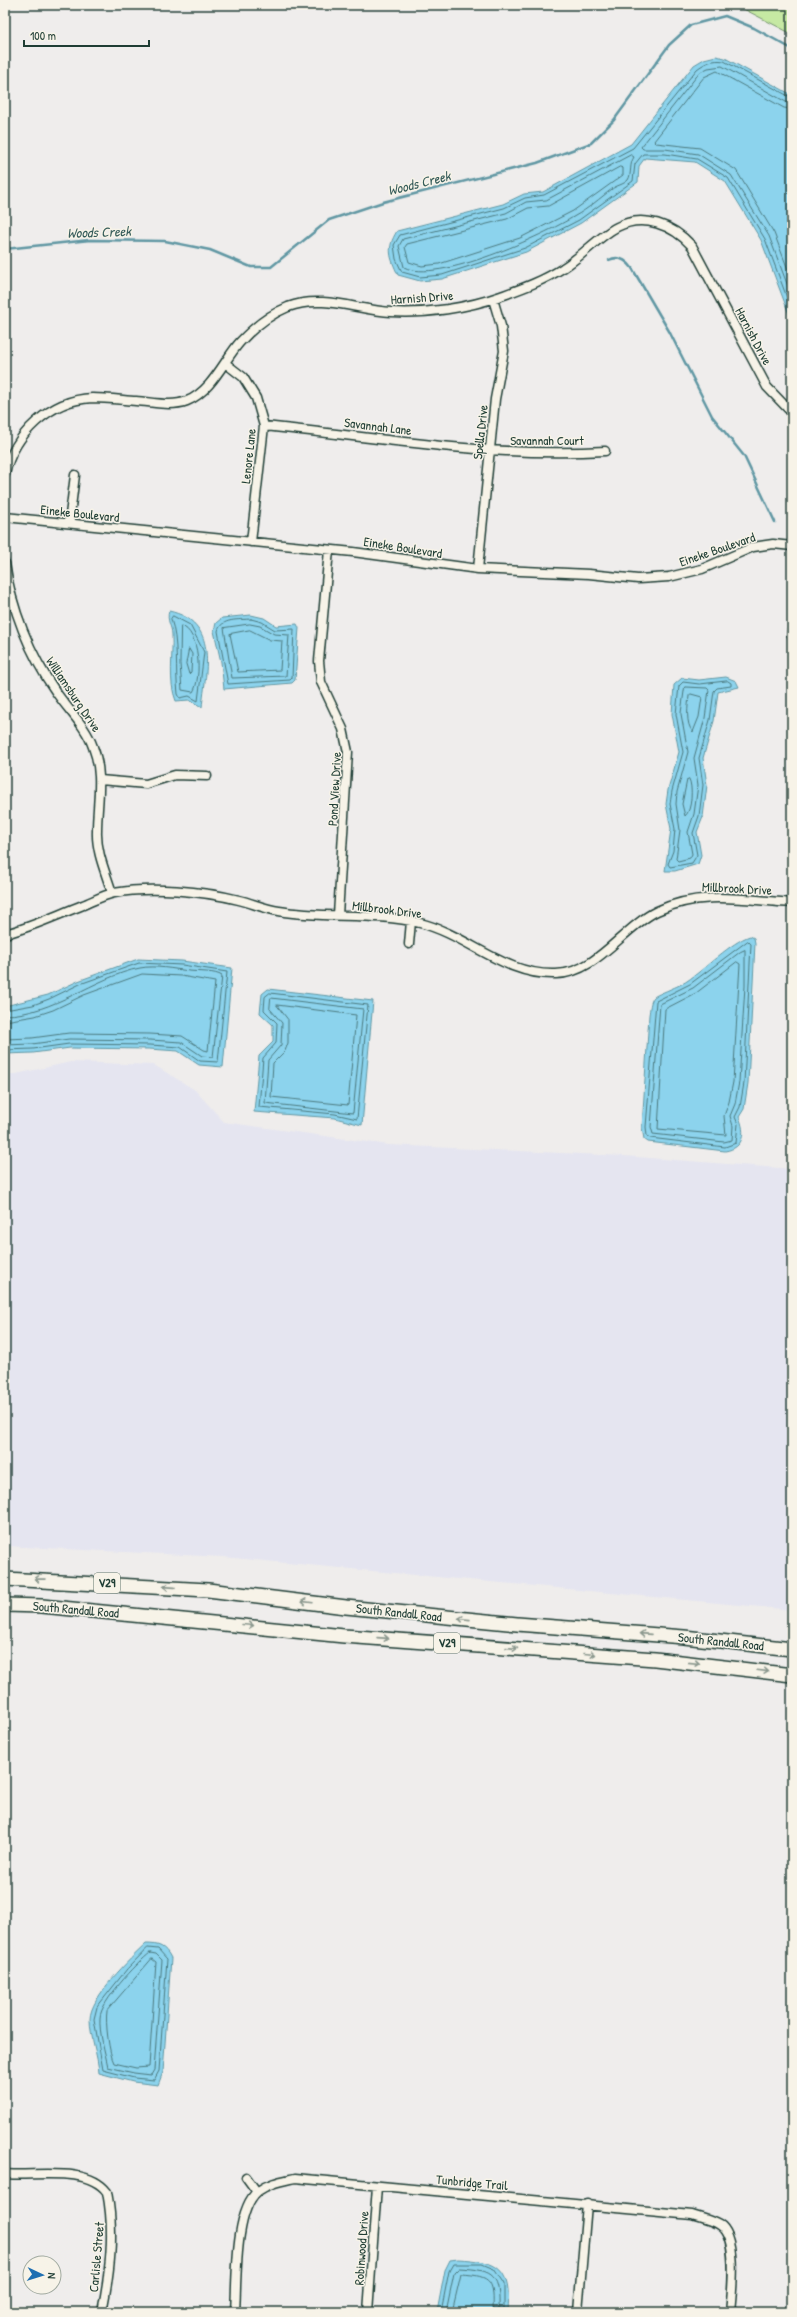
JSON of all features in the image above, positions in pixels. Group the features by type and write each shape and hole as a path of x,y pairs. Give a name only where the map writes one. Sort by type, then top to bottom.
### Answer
{"main road":[{"name":"South Randall Road","path":"5,1579 208,1590 354,1608 517,1624 684,1637 792,1649"},
{"name":"South Randall Road","path":"5,1605 42,1606 344,1636 655,1659 792,1675"}],"street":[{"name":"Harnish Drive","path":"5,474 11,456 25,432 44,415 63,405 90,398 163,404 188,400 199,394 225,363 240,342 257,326 279,311 298,304 324,302 393,312 447,309 493,299 541,282 570,263 616,228 632,222 666,226 677,231 692,246 767,387 792,413"},
{"name":"Spella Drive","path":"478,569 495,399 504,351 502,326 493,299"},
{"name":"Lenore Lane","path":"225,363 243,377 252,393 264,426 251,542"},
{"name":"Savannah Lane","path":"264,426 490,451"},
{"name":"Savannah Court","path":"490,451 576,453 605,451"},
{"path":"69,523 75,475"},
{"name":"Eineke Boulevard","path":"5,517 329,550 478,569 652,579 712,566 753,547 773,544 792,546"},
{"name":"Pond View Drive","path":"329,550 319,661 321,682 343,728 349,760 338,916"},
{"path":"5,564 6,583"},
{"name":"Williamsburg Drive","path":"6,583 27,639 42,670 91,741 100,780 97,841 112,893"},
{"path":"100,780 146,784 174,775 207,776"},
{"name":"Millbrook Drive","path":"5,934 112,893 152,891 209,895 238,900 279,911 411,922 432,927 520,971 558,974 578,970 599,956 655,912 681,902 708,897 792,903"},
{"path":"409,944 411,922"},
{"name":"Carlisle Street","path":"5,2174 44,2173 71,2175 94,2182 103,2187 107,2192 112,2215 111,2252 109,2282 102,2312"},
{"path":"246,2177 257,2192"},
{"name":"Tunbridge Trail","path":"234,2312 241,2226 248,2205 257,2192 275,2182 295,2178 587,2204 692,2215 719,2225 725,2230 732,2253 734,2272 730,2312"},
{"name":"Robinwood Drive","path":"368,2312 377,2186"},
{"path":"578,2312 587,2204"}],"shaded area":[{"path":"71,1062 154,1065 195,1090 224,1122 389,1145 624,1156 792,1169 792,1610 223,1557 5,1546 5,1074 16,1074"}],"green space":[{"path":"736,5 789,5 792,7 792,34"}],"water":[{"path":"716,56 725,58 792,95 792,322 761,240 725,181 695,162 645,158 639,166 638,182 581,223 526,252 442,279 420,281 398,275 390,253 391,243 397,231 503,204 524,194 543,192 631,144 694,65 704,59"},
{"path":"169,611 185,617 196,625 202,636 206,649 206,678 202,707 189,700 176,701 171,677 172,635 168,618"},
{"path":"251,615 264,618 276,626 297,624 299,628 295,680 292,683 224,689 221,662 214,631 216,623 222,618"},
{"path":"726,677 736,681 739,687 718,692 714,721 703,758 707,785 703,817 697,832 701,855 698,864 675,871 665,871 671,829 666,804 668,790 679,752 672,714 674,685 682,678 699,680"},
{"path":"750,936 754,938 755,943 748,1083 744,1109 739,1117 743,1134 742,1139 736,1147 725,1151 648,1142 644,1139 642,1128 651,1003 654,997 687,981 726,950"},
{"path":"138,959 182,961 232,968 223,1067 199,1065 178,1051 149,1049 70,1048 33,1053 5,1054 5,1006 48,995 78,981"},
{"path":"268,989 373,1001 362,1125 335,1118 254,1112 259,1056 273,1042 273,1025 260,1013 262,994"},
{"path":"146,1944 161,1946 171,1958 163,2072 158,2085 133,2082 99,2073 90,2026 92,2010 96,2000 112,1979"},
{"path":"458,2259 484,2262 493,2265 500,2270 505,2277 507,2286 508,2312 437,2312 445,2270 450,2260"}],"waterway":[{"name":"Woods Creek","path":"5,249 90,240 165,241 210,250 251,267 271,267 329,220 383,202 537,163 591,143 614,120 669,45 691,25 725,16 754,28 792,49"},
{"path":"609,260 616,258 622,259 632,268 669,331 712,416 744,456 775,522"}]}
